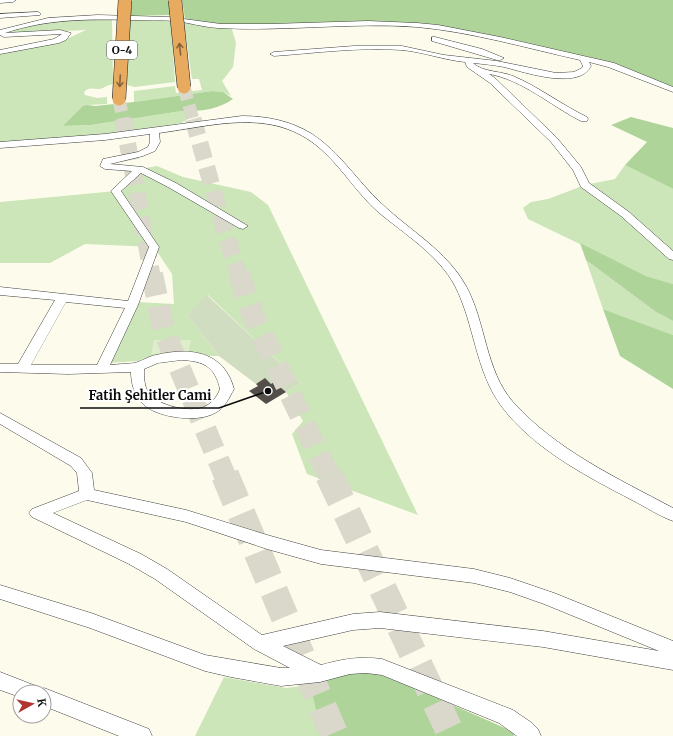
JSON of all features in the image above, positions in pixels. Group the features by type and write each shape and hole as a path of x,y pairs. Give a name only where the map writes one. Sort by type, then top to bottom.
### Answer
{"highway":[{"name":"O-4","path":"119,99 125,0"},
{"path":"175,0 184,87"}],"street":[{"path":"0,1 13,0"},
{"path":"0,16 73,15 182,20 226,26 354,23 415,25 478,35 611,65 673,90"},
{"path":"0,32 17,25 44,20 107,17"},
{"path":"0,36 63,31 67,33 63,38 56,41 0,52"},
{"path":"435,39 479,51 534,72"},
{"path":"274,54 394,48 412,49 442,56 499,64 556,76 579,73 585,70 586,66 583,58"},
{"path":"468,60 470,65 493,82 554,140 578,169 586,185 625,214 673,258"},
{"path":"479,71 496,72 584,119"},
{"path":"0,145 105,137 256,118 278,121 287,124 316,140 333,156 378,207 432,251 454,274 467,299 479,340 498,388 507,403 520,418 540,436 593,471 673,515"},
{"path":"154,131 155,142 152,149 140,154 109,160 104,164 105,166 140,169 172,185 243,226"},
{"path":"102,369 132,305 154,247 116,190 140,169"},
{"path":"0,291 132,305"},
{"path":"22,369 63,297"},
{"path":"0,368 102,369 137,367 155,359 166,357 198,357 207,360 218,368 224,377 227,389 221,401 211,410 194,414 175,412 154,405 146,400 140,388 137,377 137,367"},
{"path":"0,418 54,448 80,465 85,474 87,483 86,494"},
{"path":"320,674 260,643 148,566 37,513 86,494 186,516 267,542 321,557 474,576 510,585 562,603 673,649"},
{"path":"0,592 91,621 205,663 231,669 281,677 320,674 350,666 366,665 382,667 506,716 526,730 531,736"},
{"path":"260,643 353,622 380,620 543,639 673,662"},
{"path":"0,682 12,686"},
{"path":"52,700 142,736"}],"green space":[{"path":"130,0 169,0 171,15 129,16"},
{"path":"182,0 673,0 673,87 606,61 491,36 424,25 215,24 185,19"},
{"path":"112,20 113,84 100,89 91,88 84,92 85,95 97,98 107,97 107,104 88,105 64,126 91,125 182,111 194,112 195,114 181,123 118,133 0,143 0,54 62,41 86,30 1,34 45,21"},
{"path":"128,20 171,21 175,82 135,87 127,85"},
{"path":"184,23 232,29 236,43 233,67 222,81 231,96 223,92 212,91 134,102 134,91 175,86 176,93 202,90 199,79 192,79"},
{"path":"212,91 223,92 233,99 222,105 202,110 182,111 91,125 63,126 83,106 134,102"},
{"path":"631,117 673,128 673,189 625,165 647,142 611,125"},
{"path":"625,165 673,189 673,284 646,276 528,219 523,208 531,202 548,199 585,185 615,179"},
{"path":"157,166 183,177 251,192 268,205 418,515 307,474 292,434 303,421 286,392 301,383 208,295 187,315 219,356 161,355 147,357 138,361 108,363 137,302 174,304 172,274 154,247 85,244 50,263 0,263 0,202 116,191 140,169"},
{"path":"580,243 646,276 673,284 673,321 656,312 586,260"},
{"path":"586,260 656,312 673,321 673,335 603,309"},
{"path":"207,295 301,383 286,392 274,382 271,384 265,379 256,384 219,356 187,315"},
{"path":"603,309 673,335 673,389 620,356"},
{"path":"154,340 191,340 188,354 151,354"},
{"path":"361,671 378,674 396,680 514,732 514,736 322,736 310,685 343,674"},
{"path":"224,677 286,688 310,685 322,736 195,736"}],"building":[{"path":"265,378 271,384 274,382 286,392 266,404 249,391 258,386 256,384"}],"tunnel":[{"path":"184,87 193,120"},
{"path":"119,99 123,120"},
{"path":"123,119 152,275"},
{"path":"193,119 225,232 239,275"},
{"path":"152,274 164,331 225,476"},
{"path":"239,274 252,313 329,476"},
{"path":"225,475 335,736"},
{"path":"329,475 452,736"}],"place":[{"name":"Fatih Şehitler Cami","path":"268,391"}]}
